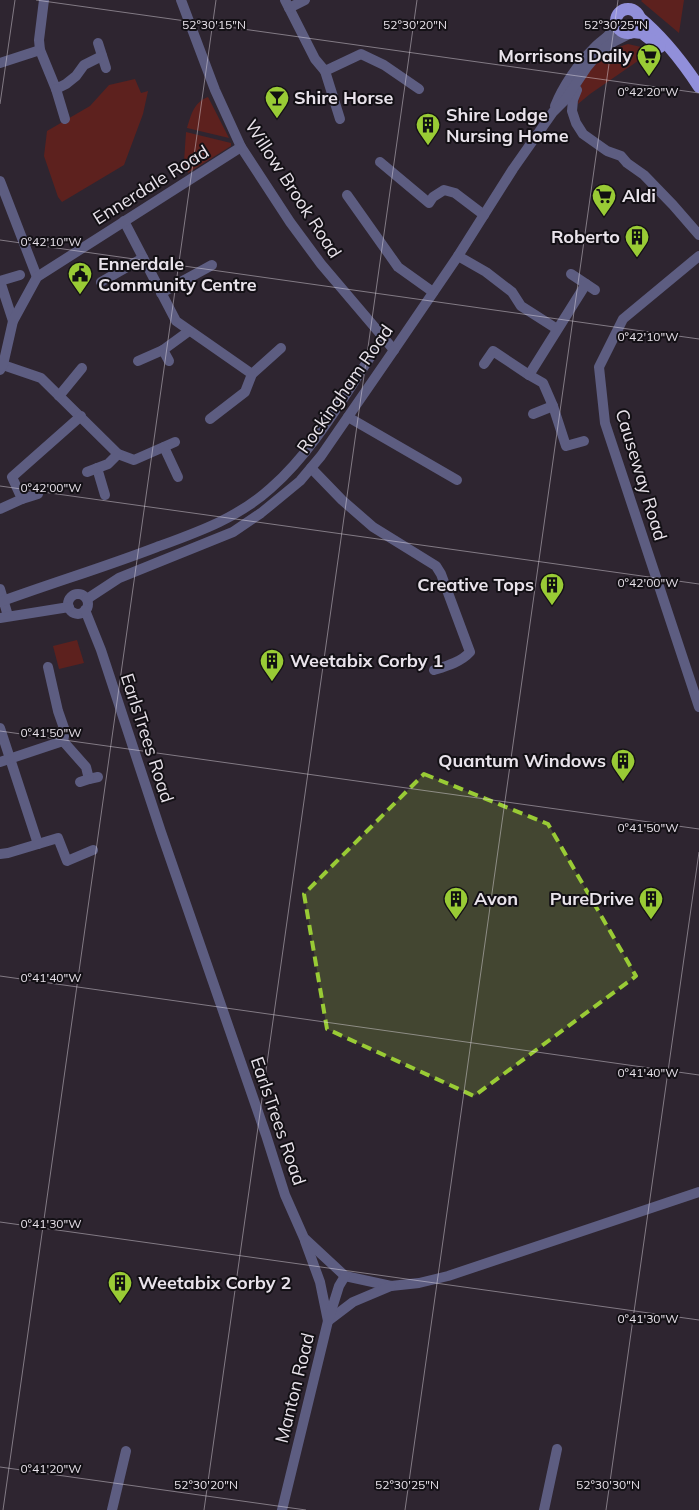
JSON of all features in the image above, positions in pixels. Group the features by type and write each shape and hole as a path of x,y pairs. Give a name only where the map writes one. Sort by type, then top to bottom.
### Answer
{"main road":[{"path":"629,0 615,19 616,26 620,32 642,33 654,41 685,78 699,86"},
{"path":"632,33 638,28 639,0"},
{"path":"619,12 630,9 637,12 670,48 699,86"}],"street":[{"path":"44,0 39,40 40,50 56,88 65,119"},
{"name":"Willow Brook Road","path":"181,0 215,90 241,147 290,222 321,264 394,350"},
{"path":"305,0 287,4 315,59 325,71 340,119"},
{"name":"Rockingham Road","path":"553,112 560,95 580,64 594,47 612,32 616,26"},
{"name":"Rockingham Road","path":"87,599 119,578 233,532 261,514 300,481 321,456 394,350 458,256 513,169 553,112 565,100 592,61 606,47 632,33"},
{"path":"98,43 106,68"},
{"path":"0,63 40,50"},
{"path":"325,71 361,54 384,65 419,90"},
{"path":"56,88 66,84 76,76 84,65 102,56"},
{"path":"592,61 574,96 572,105 574,117 582,134 607,151 621,156 627,163 644,175 699,236"},
{"name":"Ennerdale Road","path":"2,368 13,321 37,277 241,147"},
{"path":"380,162 429,203 444,190 455,193 484,215"},
{"path":"0,181 37,277"},
{"path":"347,195 398,267 433,292"},
{"path":"124,221 176,322 252,374"},
{"path":"458,256 486,272 512,292 521,306 557,329"},
{"name":"Causeway Road","path":"699,256 623,319 599,367 604,423 699,707"},
{"path":"101,282 143,258"},
{"path":"161,293 212,265"},
{"path":"571,274 596,290"},
{"path":"13,321 0,281 20,275"},
{"path":"529,375 586,284"},
{"path":"138,361 163,350 189,331"},
{"path":"216,418 245,392 252,374 281,348"},
{"path":"163,350 169,360"},
{"path":"484,364 493,351 543,383 553,406 566,446 584,441"},
{"path":"2,602 207,529 253,503 290,469 307,450 373,353"},
{"path":"2,368 41,378 118,454 134,460 175,442"},
{"path":"59,396 82,368"},
{"path":"533,414 553,406"},
{"path":"22,500 12,477 81,416"},
{"path":"348,417 457,480"},
{"path":"164,447 178,477"},
{"path":"87,472 108,464 118,454"},
{"path":"98,468 105,494"},
{"path":"311,468 342,500 373,527 436,566 441,574 470,652 465,658 434,670"},
{"path":"0,509 38,494"},
{"path":"0,589 4,617 69,607 76,613 79,613 88,606 87,599 82,594 75,594 69,600 69,607"},
{"name":"EarlsTrees Road","path":"85,610 101,650 285,1195 304,1238 345,1276"},
{"path":"48,667 65,731 63,741"},
{"path":"0,728 5,761 38,844"},
{"path":"5,761 63,741"},
{"path":"63,741 86,766 89,779"},
{"path":"0,854 58,838 67,861 93,850"},
{"path":"304,1238 320,1282 328,1321 353,1302 391,1286 419,1283 448,1276 699,1192"},
{"path":"345,1276 391,1286"},
{"name":"Manton Road","path":"282,1510 328,1321 339,1286 345,1276"},
{"path":"544,1510 558,1449"},
{"path":"112,1510 126,1451"}],"highlighted area":[{"path":"424,774 548,824 636,976 474,1096 327,1029 304,894"}],"shaded area":[{"path":"684,0 679,33 641,1"},
{"path":"628,44 641,47 648,54 578,104 580,88 587,74 606,55"},
{"path":"135,79 141,93 148,91 143,114 124,165 62,202 58,197 44,156 47,131 90,106 109,85"},
{"path":"208,97 229,138 187,128 196,106"},
{"path":"186,132 231,143 231,146 188,173 184,162"},
{"path":"77,640 84,663 59,669 53,646"}],"place":[{"name":"Morrisons Daily","path":"649,77"},
{"name":"Shire Horse","path":"277,119"},
{"name":"Shire Lodge Nursing Home","path":"428,146"},
{"name":"Aldi","path":"604,217"},
{"name":"Roberto","path":"637,258"},
{"name":"Ennerdale Community Centre","path":"80,295"},
{"name":"Creative Tops","path":"552,606"},
{"name":"Weetabix Corby 1","path":"272,682"},
{"name":"Quantum Windows","path":"623,782"},
{"name":"Avon","path":"456,920"},
{"name":"PureDrive","path":"651,920"},
{"name":"Weetabix Corby 2","path":"120,1304"}]}
